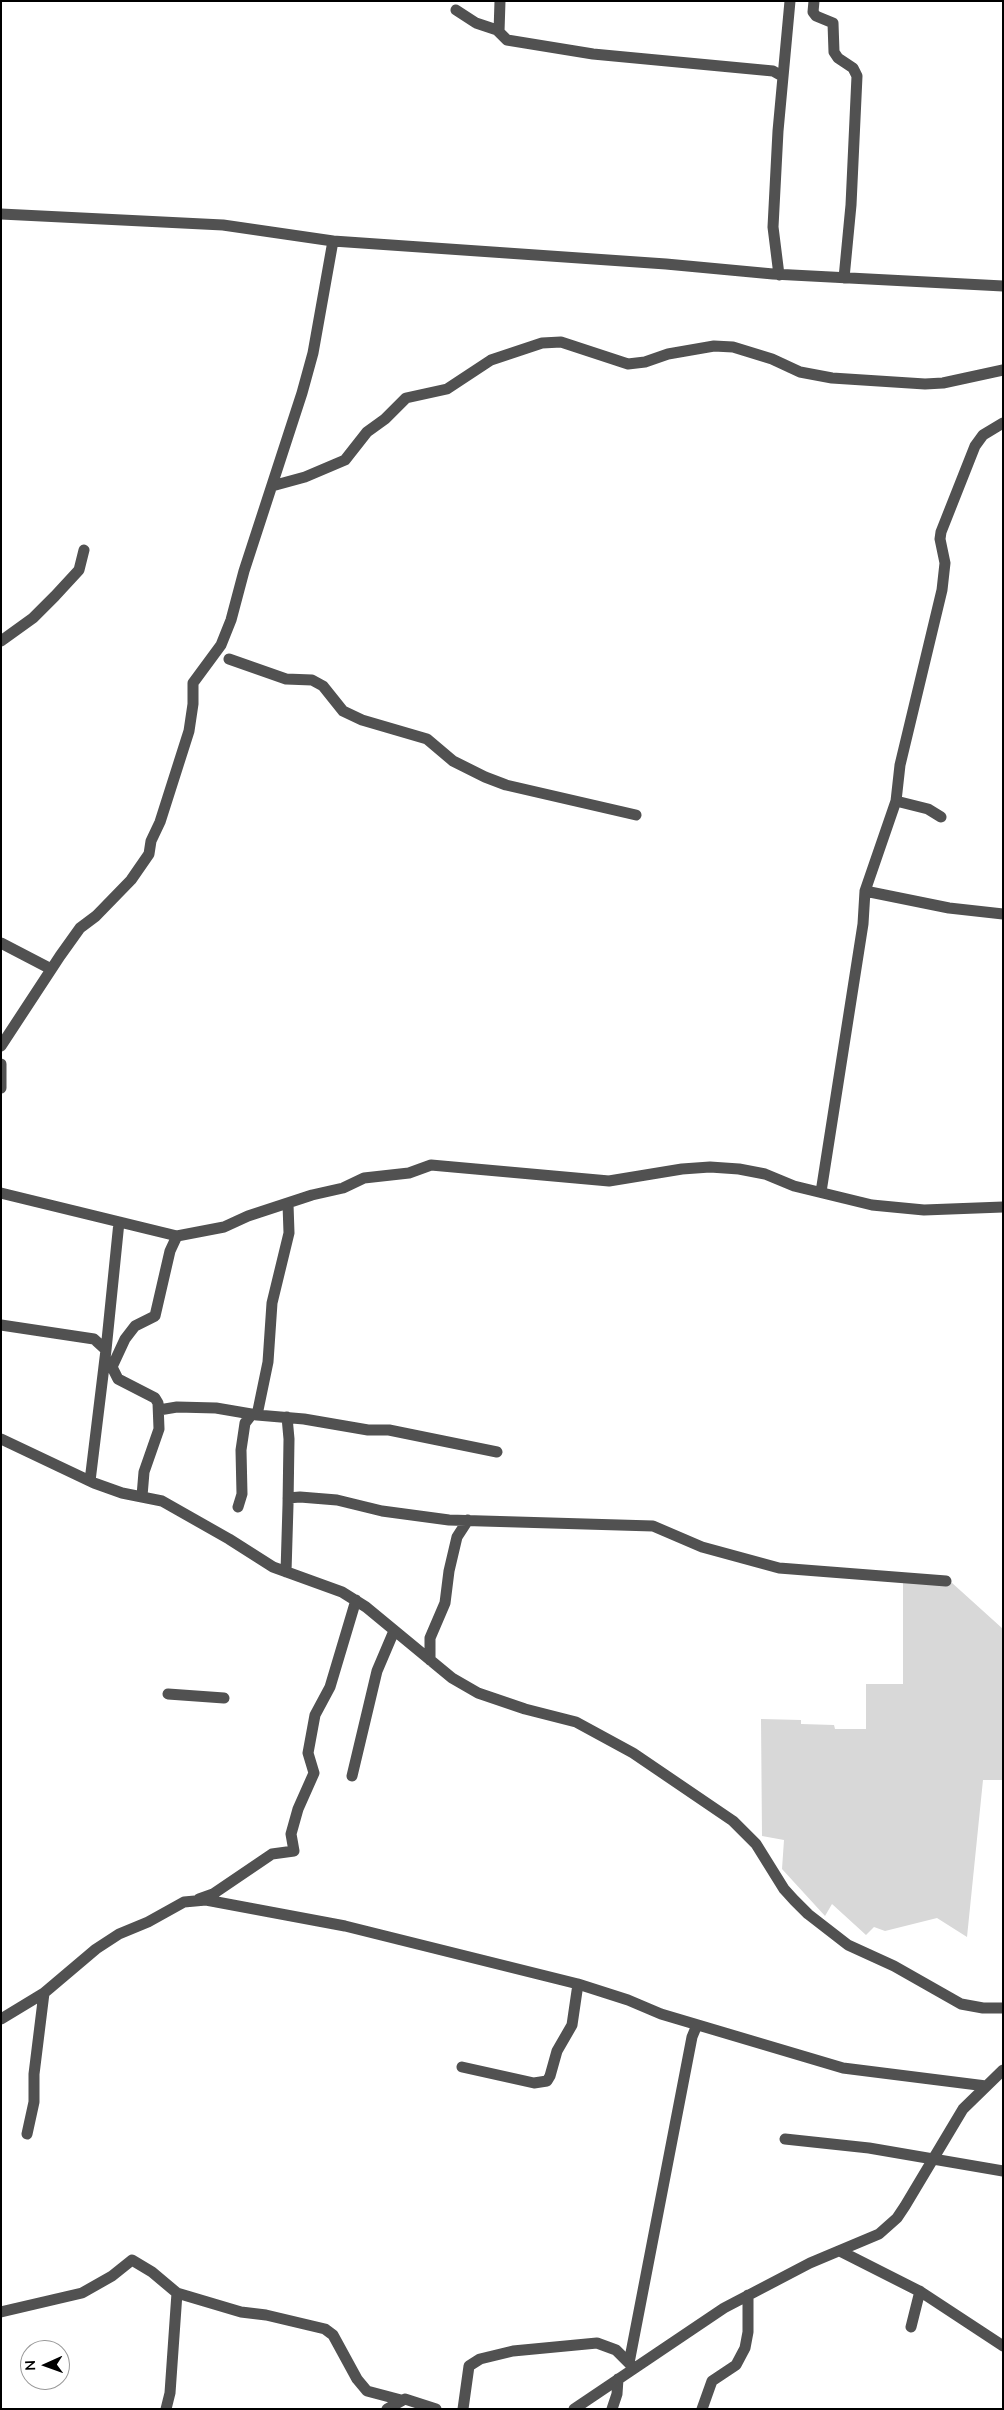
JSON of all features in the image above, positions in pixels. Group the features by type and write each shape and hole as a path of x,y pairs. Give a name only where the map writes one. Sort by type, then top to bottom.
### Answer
{"street":[{"path":"499,32 500,1"},
{"path":"779,274 773,227 782,76 790,1"},
{"path":"814,1 813,12 816,16 833,24 834,52 838,58 853,68 857,76 851,204 844,278"},
{"path":"456,10 476,23 499,32 507,40 636,59 773,71 782,76"},
{"path":"1,214 223,225 333,241 656,263 779,274 1003,286"},
{"path":"1,1046 80,928 96,916 131,880 149,854 151,841 160,822 189,732 194,704 193,683 221,645 225,636 313,353 333,241"},
{"path":"272,486 305,477 345,460 367,432 385,419 406,398 447,389 491,360 551,342 561,342 628,364 645,362 668,354 714,346 734,347 772,359 800,372 832,378 943,383 1003,370"},
{"path":"821,1192 863,924 865,891 896,801 900,765 942,590 946,563 940,539 941,532 975,446 983,435 1003,424"},
{"path":"1,640 33,618 79,570 84,550"},
{"path":"229,659 286,679 312,680 323,686 343,711 362,720 427,739 453,760 485,777 506,784 636,815"},
{"path":"896,801 928,809 941,817"},
{"path":"865,891 949,908 1003,914"},
{"path":"1,943 51,970"},
{"path":"1,1064 1,1088"},
{"path":"1,1193 176,1236 224,1227 248,1216 312,1195 343,1188 364,1178 410,1173 431,1165 608,1181 682,1169 710,1167 739,1168 765,1174 794,1186 872,1205 903,1209 1003,1207"},
{"path":"238,1507 242,1494 241,1450 245,1423 254,1414 268,1362 272,1303 289,1233 288,1204"},
{"path":"90,1481 119,1222"},
{"path":"142,1496 144,1472 159,1429 159,1410 155,1398 118,1379 112,1367 125,1338 135,1326 155,1316 170,1251 176,1236"},
{"path":"1,1325 94,1339 106,1350"},
{"path":"159,1410 169,1408 216,1408 368,1430 389,1430 497,1452"},
{"path":"286,1417 289,1439 286,1572"},
{"path":"1,1439 90,1481 122,1493 142,1496 172,1506 273,1567 342,1592 356,1600 462,1685 478,1694 525,1709 576,1722 633,1752 733,1821 756,1844 784,1888 794,1900 808,1914 848,1945 894,1966 961,2004 982,2008 1003,2008"},
{"path":"288,1498 300,1496 337,1500 382,1512 413,1516 468,1520 653,1526 702,1547 779,1568 946,1581"},
{"path":"430,1660 430,1638 445,1603 449,1572 457,1537 468,1520"},
{"path":"1,2019 44,1993 96,1949 119,1934 148,1922 182,1902 213,1894 272,1854 294,1851 291,1834 298,1809 314,1773 308,1753 315,1715 330,1687 356,1600"},
{"path":"352,1776 377,1671 394,1632"},
{"path":"168,1694 224,1698"},
{"path":"195,1900 219,1902 345,1926 578,1984 697,2025 843,2068 986,2086"},
{"path":"462,2067 534,2083 546,2081 550,2076 557,2051 572,2025 578,1984"},
{"path":"27,2134 34,2102 34,2074 44,1993"},
{"path":"632,2366 692,2038 697,2025"},
{"path":"574,2409 618,2379 632,2366 724,2308 810,2264 871,2239 897,2218 964,2109 1003,2070"},
{"path":"785,2139 869,2148 1003,2171"},
{"path":"840,2252 920,2291 1003,2346"},
{"path":"1,2312 82,2293 112,2276 131,2260 152,2272 177,2293 241,2312 266,2315 324,2329 333,2335 357,2380 367,2391 401,2400 408,2399 436,2409"},
{"path":"911,2327 920,2291"},
{"path":"166,2409 170,2393 177,2293"},
{"path":"702,2409 712,2381 736,2366 744,2348 748,2332 748,2295"},
{"path":"463,2409 470,2366 480,2359 521,2350 597,2343 616,2350 632,2366"},
{"path":"612,2409 617,2394 618,2379"},
{"path":"387,2409 401,2400"}],"shaded area":[{"path":"903,1580 951,1582 1003,1629 1003,1780 983,1780 967,1937 937,1918 885,1931 874,1927 866,1935 832,1904 825,1916 782,1869 784,1840 762,1836 761,1719 801,1720 801,1724 834,1725 835,1729 866,1729 866,1684 903,1684"}]}
